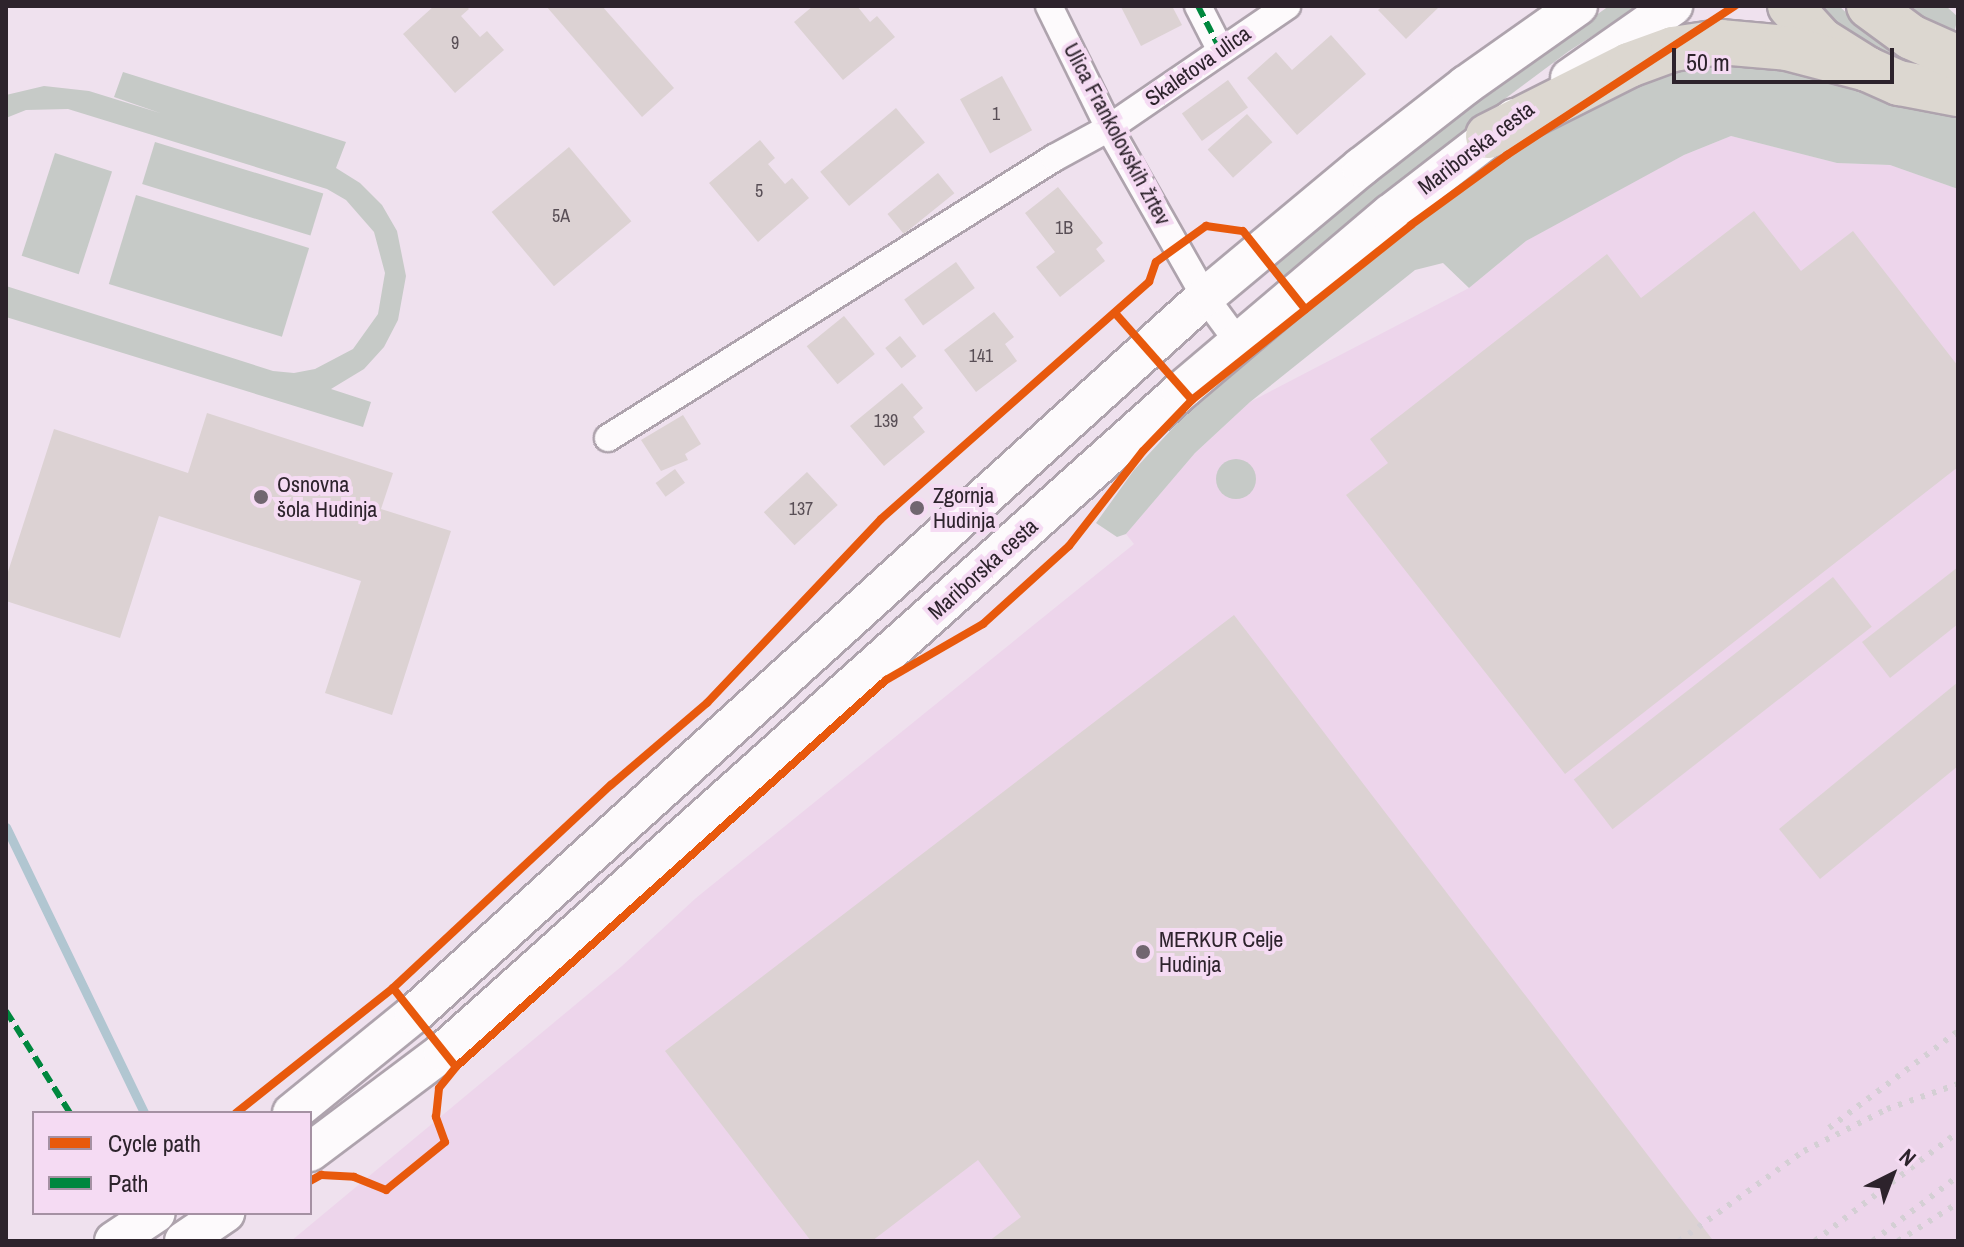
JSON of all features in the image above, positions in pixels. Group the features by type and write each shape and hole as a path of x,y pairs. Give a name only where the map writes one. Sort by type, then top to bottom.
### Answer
{"highway":[{"path":"1790,6 1821,40 1867,69 1899,83 1958,94"},
{"path":"1869,6 1911,37 1958,58"},
{"path":"1488,136 1629,65 1673,49 1720,42 1787,48 1867,69"}],"main road":[{"path":"294,1111 414,1014 1205,297 1361,167 1466,85 1578,6"},
{"name":"Mariborska cesta","path":"312,1150 443,1052 1238,342 1390,214 1488,136 1673,6"},
{"path":"114,1241 153,1215"},
{"path":"184,1241 222,1215"}],"street":[{"name":"Ulica Frankolovskih žrtev","path":"1049,6 1109,128 1205,297 1238,342"},
{"path":"1198,6 1220,49"},
{"name":"Skaletova ulica","path":"608,438 1054,158 1109,128 1220,49 1287,6"}],"shaded area":[{"path":"1609,6 1639,6 1569,51 1486,113 1284,276 1271,263 1475,101"},
{"path":"1809,6 1839,6 1863,28 1899,52 1902,65 1841,32"},
{"path":"1903,6 1946,6 1958,17 1954,33"},
{"path":"1720,50 1958,118 1958,189 1890,165 1837,163 1731,136 1684,155 1526,241 1469,288 1443,263 1415,270 1250,402 1195,453 1126,534 1117,537 1096,523 1134,470 1195,404 1304,306 1485,160 1623,86"},
{"path":"123,72 346,142 336,168 360,183 382,205 397,231 406,276 398,320 384,347 364,369 331,389 371,402 363,427 6,317 6,286 273,371 294,373 315,369 353,349 378,314 385,273 374,232 346,200 327,189 68,109 26,110 6,118 6,95 44,86 89,91 160,113 114,97"},
{"path":"1731,136 1837,163 1890,165 1958,189 1958,1241 291,1241 622,966 696,898 1134,544 1126,534 1195,453 1250,402 1469,288 1526,241 1596,201 1684,155"},
{"path":"155,142 323,193 310,236 142,184"},
{"path":"55,153 112,172 79,274 22,256"},
{"path":"136,195 309,248 282,337 109,284"},
{"path":"1236,459 1250,465 1256,479 1250,493 1236,499 1222,493 1216,479 1222,465"}],"building":[{"path":"434,6 466,6 469,9 461,16 480,37 487,31 504,50 455,93 403,34"},
{"path":"546,6 602,6 674,88 642,117"},
{"path":"813,6 857,6 870,22 877,16 895,37 843,80 794,22"},
{"path":"1172,6 1182,25 1141,46 1121,7"},
{"path":"1383,6 1440,6 1406,39 1378,10"},
{"path":"1331,35 1366,74 1297,135 1247,78 1276,52 1292,70"},
{"path":"1002,76 1032,130 990,153 960,99"},
{"path":"1228,80 1248,108 1202,141 1182,114"},
{"path":"896,108 925,142 849,206 820,172"},
{"path":"1247,114 1272,142 1233,178 1208,149"},
{"path":"760,140 775,158 768,164 785,184 792,178 809,198 758,242 709,183"},
{"path":"569,147 631,221 554,286 492,212"},
{"path":"938,173 954,193 904,234 887,214"},
{"path":"1058,187 1103,243 1096,249 1105,261 1060,297 1036,267 1055,252 1025,213"},
{"path":"1754,211 1801,271 1853,231 1958,366 1958,467 1565,774 1346,495 1388,463 1370,439 1607,254 1641,298"},
{"path":"956,262 975,288 923,326 904,300"},
{"path":"994,312 1014,337 1005,344 1017,361 976,392 944,350"},
{"path":"844,316 875,354 838,384 807,346"},
{"path":"900,336 916,356 902,368 885,348"},
{"path":"902,383 923,408 913,417 925,432 884,466 850,426"},
{"path":"207,413 393,473 381,509 451,531 392,715 325,693 361,581 159,516 120,638 6,601 6,578 54,429 188,473"},
{"path":"683,415 701,444 685,454 688,460 661,471 641,440"},
{"path":"675,469 685,483 666,497 656,483"},
{"path":"807,472 838,505 795,545 764,512"},
{"path":"1958,567 1958,624 1890,678 1862,642"},
{"path":"1833,577 1872,627 1613,829 1574,780"},
{"name":"MERKUR Celje Hudinja","path":"1234,615 1712,1239 989,1241 1021,1217 978,1160 872,1241 811,1241 665,1051"},
{"path":"1958,682 1958,766 1820,879 1779,829"}],"waterway":[{"path":"6,827 143,1111"}],"railway":[{"path":"1829,1128 1958,1031"},
{"path":"1679,1241 1804,1151 1887,1109 1958,1084"},
{"path":"1815,1241 1958,1132"},
{"path":"1873,1241 1958,1176"},
{"path":"1898,1241 1958,1203"}],"marked path":[{"path":"1198,6 1220,49"},
{"path":"6,1011 69,1111"}],"cycle path":[{"path":"312,1180 321,1175 354,1177 386,1190 445,1142 436,1117 439,1088 456,1067 886,680 983,624 1069,546 1143,451 1192,400 1411,225 1507,155 1735,6"},
{"path":"239,1111 393,988 611,785 707,703 881,519 1149,282 1156,262 1206,226 1243,231 1305,309"},
{"path":"1115,313 1192,400"},
{"path":"393,988 456,1067"}],"place":[{"name":"Osnovna šola Hudinja","path":"261,497"},
{"name":"Zgornja Hudinja","path":"917,508"},
{"name":"MERKUR Celje Hudinja","path":"1143,952"}]}
